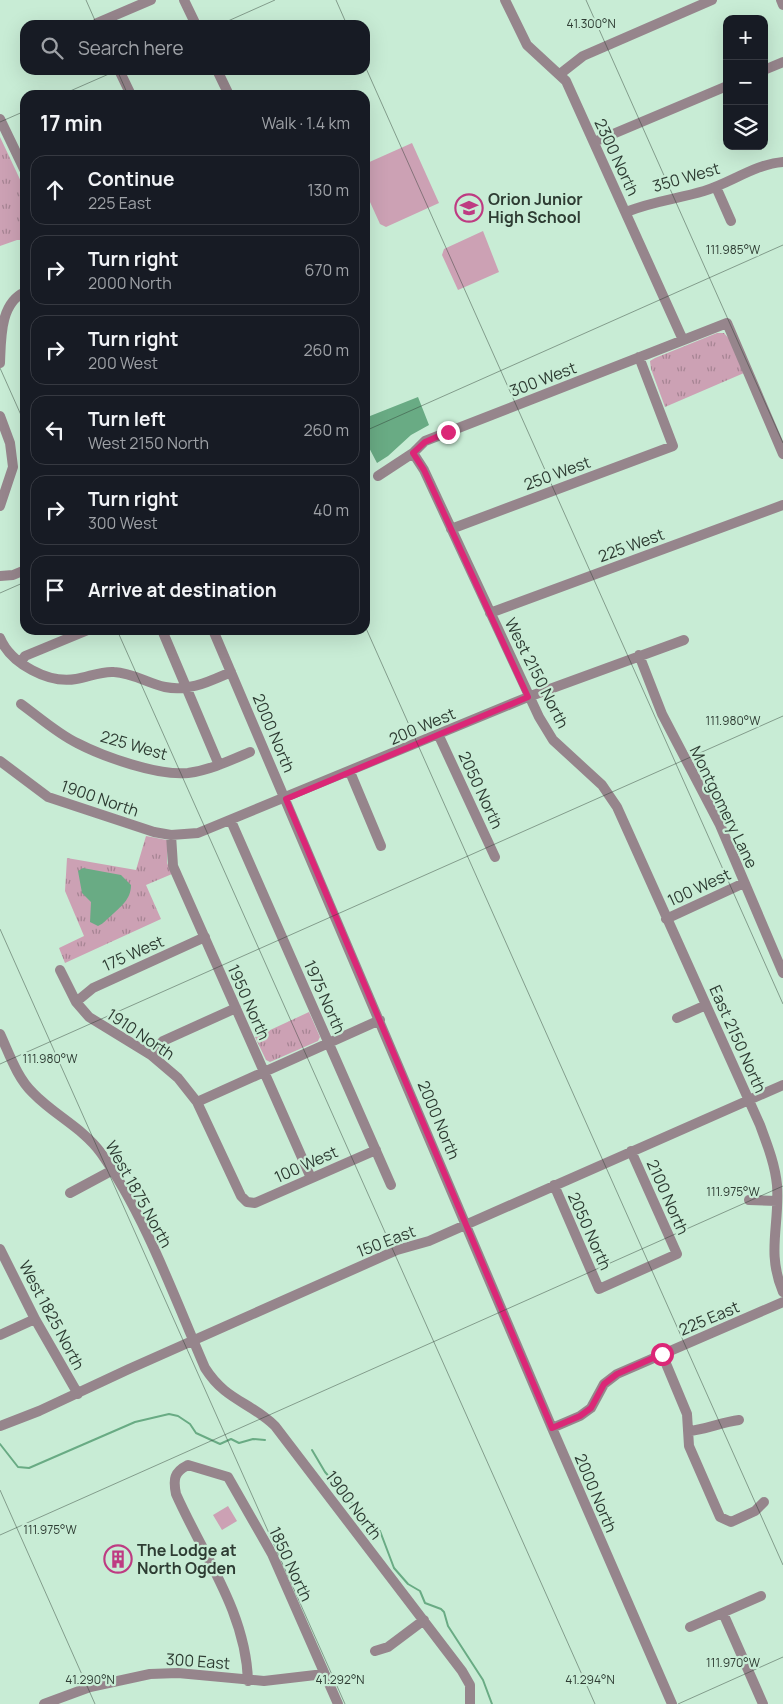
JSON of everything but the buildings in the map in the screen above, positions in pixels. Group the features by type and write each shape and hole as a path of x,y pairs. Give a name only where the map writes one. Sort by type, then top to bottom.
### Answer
{"street":[{"path":"106,20 151,0"},
{"path":"184,0 194,20"},
{"name":"2300 North","path":"505,0 527,45 533,53 560,74 570,90 683,340"},
{"path":"560,74 583,56 712,0"},
{"path":"781,0 783,5"},
{"path":"768,68 783,62"},
{"path":"121,75 128,90"},
{"path":"219,75 227,90"},
{"path":"594,142 723,88"},
{"path":"0,119 20,161"},
{"name":"350 West","path":"626,212 657,200 716,187 759,167 783,162"},
{"path":"716,187 731,220"},
{"path":"0,363 3,318 11,301 20,295"},
{"name":"300 West","path":"378,476 413,453 425,442 727,323 783,454"},
{"name":"250 West","path":"451,529 674,446 639,357"},
{"path":"0,416 10,444 13,467 0,506"},
{"name":"West 2150 North","path":"413,453 451,529 528,697 553,740 602,786 616,807 666,919"},
{"name":"225 West","path":"490,613 783,505"},
{"path":"0,576 13,575 20,572"},
{"path":"21,662 25,656 76,635"},
{"path":"164,635 219,765"},
{"name":"2000 North","path":"215,635 552,1428 672,1704"},
{"path":"0,638 4,648 21,662 48,677 64,680 111,672 136,676 165,687 186,688 200,685 231,672"},
{"name":"200 West","path":"171,835 198,833 231,821 439,736 528,697 684,640"},
{"name":"Montgomery Lane","path":"639,655 662,714 720,825 783,973"},
{"name":"225 West","path":"21,704 76,743 138,765 186,773 219,765 250,752"},
{"name":"2050 North","path":"439,736 495,857"},
{"name":"1900 North","path":"0,761 48,796 154,832 171,835"},
{"path":"350,772 381,846"},
{"name":"1975 North","path":"231,821 391,1185"},
{"name":"1950 North","path":"171,835 173,866 311,1178"},
{"name":"100 West","path":"666,919 744,883"},
{"name":"East 2150 North","path":"666,919 749,1100 775,1169 777,1201 773,1259 783,1292"},
{"name":"175 West","path":"76,1002 92,988 204,937"},
{"name":"1910 North","path":"60,970 76,1002 89,1017 151,1055 178,1078 197,1102 241,1196 248,1202"},
{"path":"677,1018 706,1005"},
{"path":"151,1055 163,1041 236,1008"},
{"path":"197,1102 380,1020"},
{"name":"West 1875 North","path":"0,1034 24,1082 32,1093 90,1139 111,1171 145,1229 193,1340"},
{"name":"150 East","path":"0,1426 78,1394 193,1340 397,1250 429,1241 783,1085"},
{"name":"100 West","path":"248,1202 255,1203 376,1150"},
{"name":"2100 North","path":"599,1288 677,1254 631,1151"},
{"path":"70,1193 111,1171"},
{"name":"2050 North","path":"554,1185 599,1288"},
{"path":"750,1200 777,1201"},
{"name":"West 1825 North","path":"0,1249 35,1319 78,1394"},
{"name":"225 East","path":"552,1428 580,1416 591,1408 604,1384 617,1374 783,1302"},
{"path":"0,1335 35,1319"},
{"name":"1900 North","path":"193,1340 213,1380 221,1390 261,1413 275,1426 424,1620 462,1671 470,1686 470,1704"},
{"path":"662,1354 686,1414 689,1446 720,1517 725,1521 731,1522 755,1511 764,1502"},
{"path":"688,1431 701,1430 725,1422 739,1420"},
{"name":"1850 North","path":"248,1681 248,1660 234,1612 176,1494 174,1479 178,1470 188,1465 228,1477 272,1554 338,1704"},
{"path":"690,1627 761,1596"},
{"path":"723,1613 763,1704"},
{"path":"375,1652 388,1647 424,1620"},
{"name":"300 East","path":"44,1704 90,1687 150,1674 178,1672 248,1681 324,1674"}],"green space":[{"path":"0,137 20,179 20,240 0,246"},
{"path":"412,143 439,203 386,227 380,224 370,202 370,162"},
{"path":"483,231 499,272 458,290 442,255 444,249"},
{"path":"717,333 724,333 730,340 744,373 665,407 651,369 650,361"},
{"path":"146,836 167,840 167,863 172,874 146,885 161,919 65,963 59,948 84,936 65,891 67,858 136,870"},
{"path":"309,1012 320,1037 318,1041 270,1062 266,1060 255,1037"},
{"path":"228,1506 237,1521 222,1530 213,1515"}],"shaded area":[{"path":"418,397 429,425 411,435 388,456 377,463 370,450 370,416"},
{"path":"83,868 121,875 131,885 131,890 124,903 104,923 98,926 90,922 91,902 82,893 78,871"}],"waterway":[{"path":"0,1444 18,1467 29,1468 135,1422 169,1414 178,1416 190,1424 196,1433 220,1444 231,1439 239,1443 253,1439 265,1440"},
{"path":"312,1450 325,1472 370,1524 380,1531 394,1568 408,1584 420,1591 425,1603 444,1612 448,1626 483,1680 492,1704"}],"place":[{"name":"Orion Junior High School","path":"469,208"},
{"name":"The Lodge at North Ogden","path":"118,1559"}],"route":[{"path":"448,432 425,442 413,453 424,470 528,697 286,799 552,1428 580,1416 591,1408 604,1384 617,1374 662,1354"}]}
